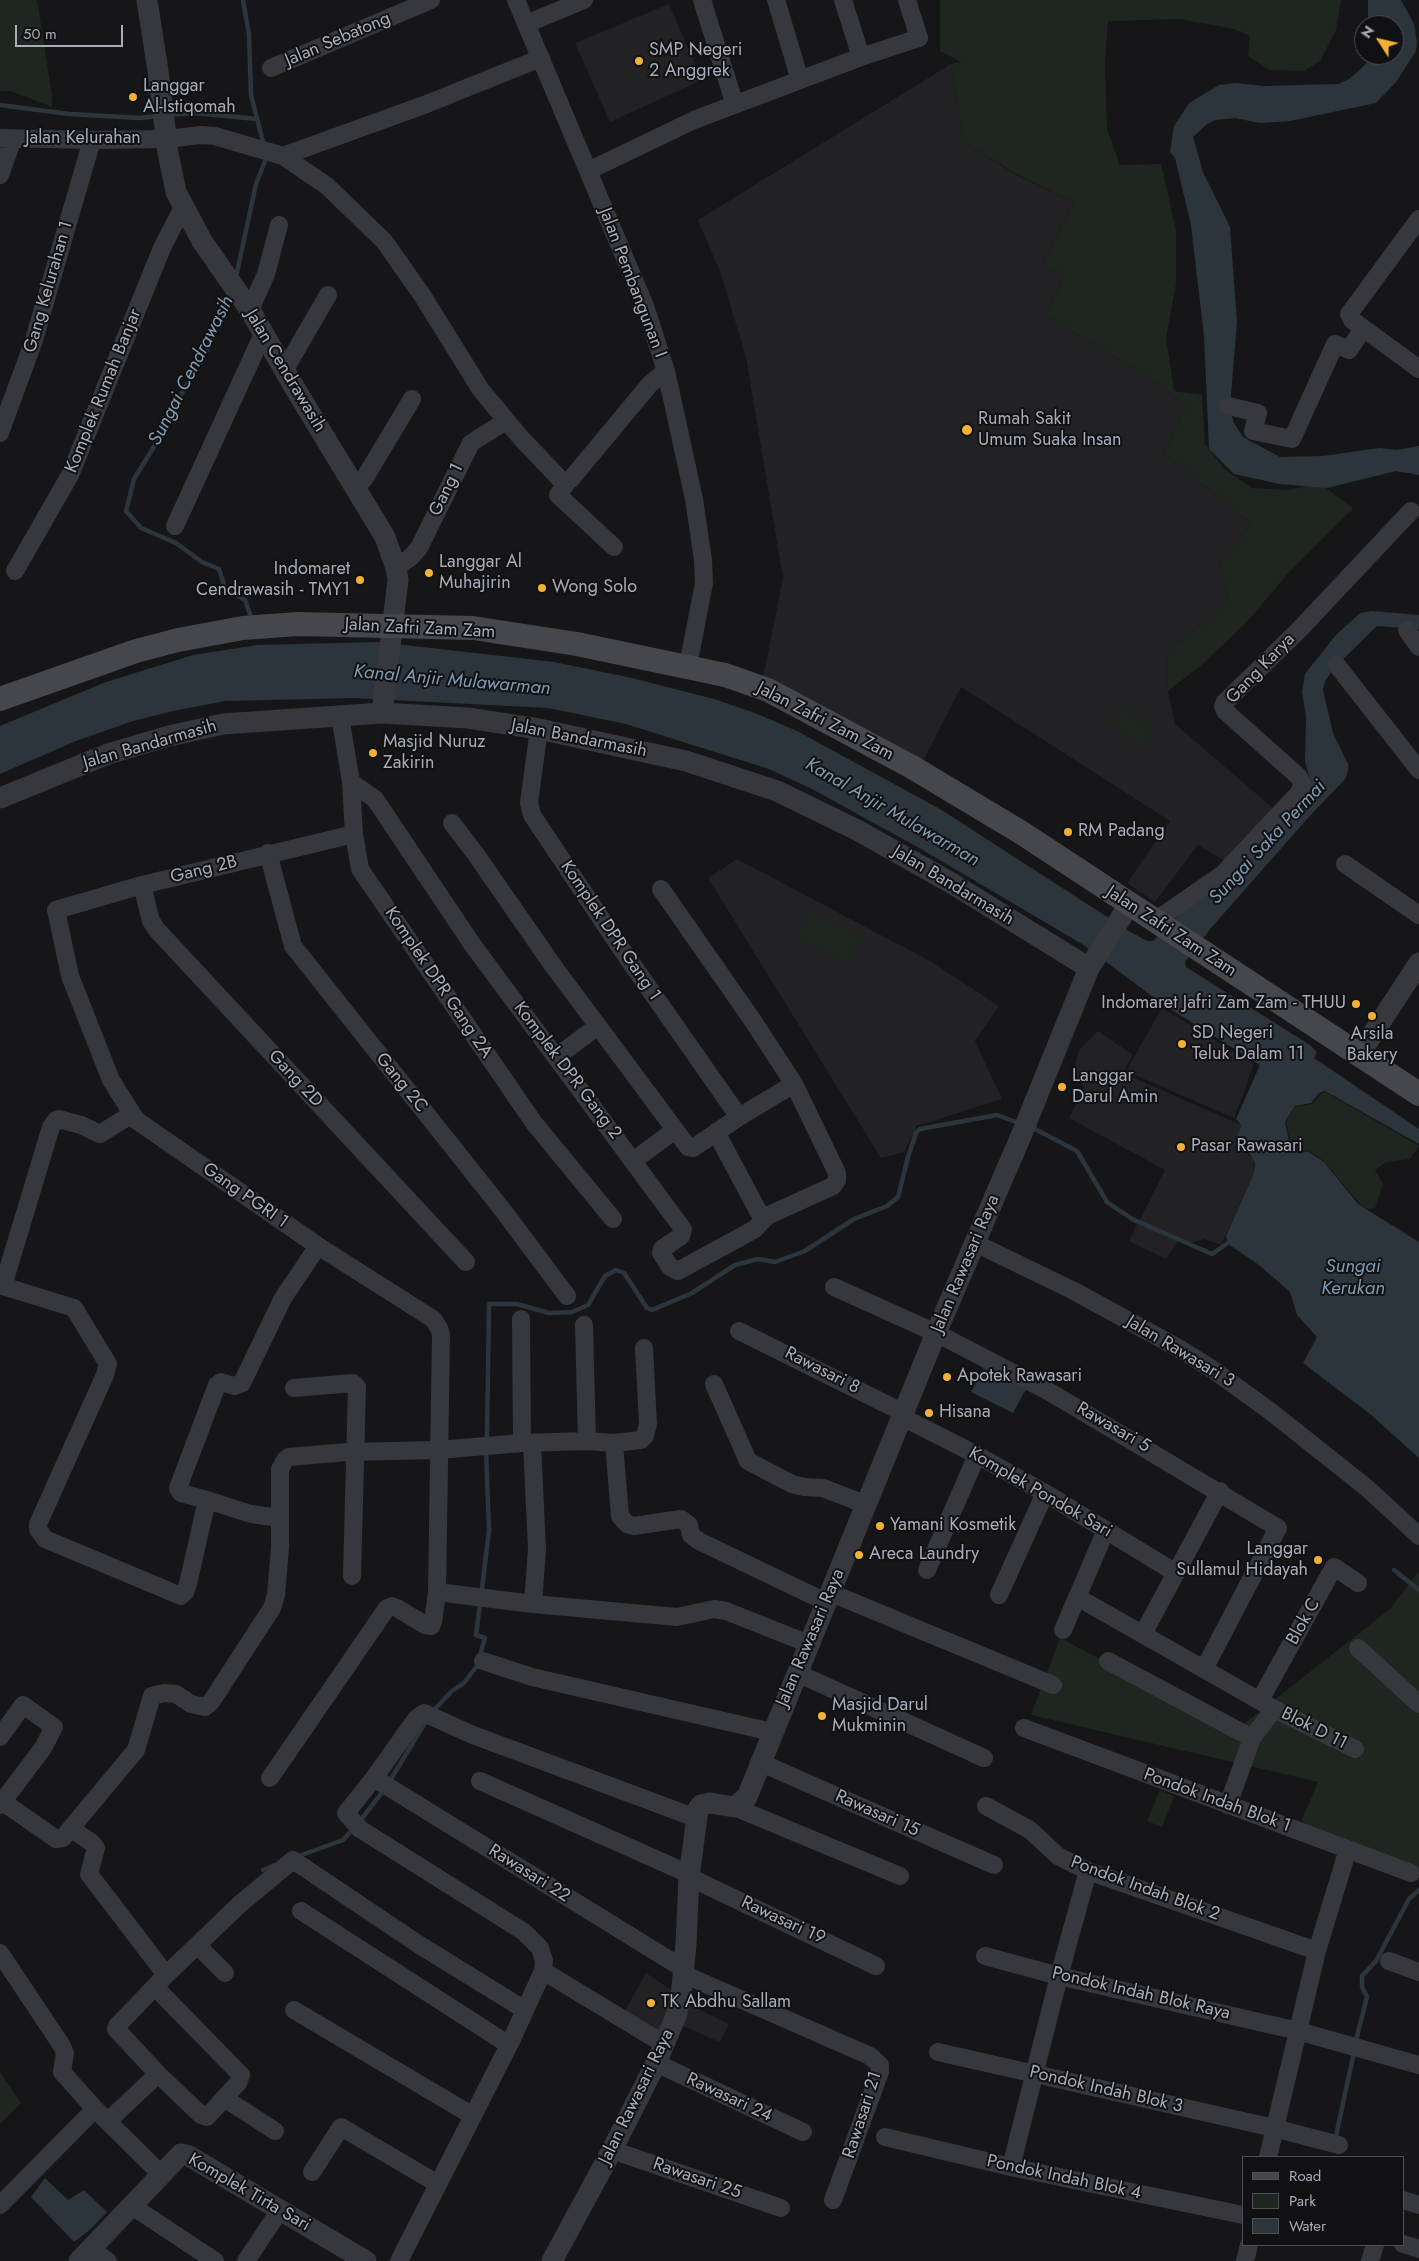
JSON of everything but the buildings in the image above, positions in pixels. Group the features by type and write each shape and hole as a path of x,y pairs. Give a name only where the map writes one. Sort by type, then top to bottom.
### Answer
{"main road":[{"name":"Jalan Zafri Zam Zam","path":"0,699 136,651 214,632 253,627 391,631 473,628 577,644 725,675 768,690 912,767 1022,833 1126,910 1158,923 1419,1094"}],"street":[{"name":"Jalan Cendrawasih","path":"147,0 165,134 176,192 202,241 250,310 284,371 385,537 396,568 398,580 382,709"},
{"name":"Jalan Sebatong","path":"271,68 431,0"},
{"name":"Jalan Pembangunan I","path":"516,0 645,306 666,371 694,499 703,560 704,583 688,666"},
{"path":"526,24 584,0"},
{"path":"702,0 735,105"},
{"path":"776,0 800,80"},
{"path":"843,0 861,57"},
{"path":"588,171 694,120 861,57 919,38 907,0"},
{"path":"279,155 424,105 541,58"},
{"name":"Jalan Kelurahan","path":"6,138 92,140 165,134 214,136 279,155 327,186 384,241 422,295 481,390 506,421 560,479 568,481"},
{"path":"0,175 6,138"},
{"name":"Gang Kelurahan 1","path":"0,433 34,340 92,140"},
{"name":"Komplek Rumah Banjar","path":"14,571 70,475 162,248 183,207"},
{"path":"1419,219 1351,310 1350,317 1363,329 1419,369"},
{"path":"250,310 266,274 279,224"},
{"path":"284,371 328,295"},
{"path":"1228,406 1258,414 1253,431 1292,439 1335,344 1349,350 1363,329"},
{"path":"175,526 263,334"},
{"path":"614,547 558,495 650,384 666,371"},
{"path":"356,488 364,479 412,399"},
{"name":"Gang 1","path":"396,568 411,557 419,548 471,443 506,421"},
{"name":"Gang Karya","path":"1158,923 1223,874 1298,794 1301,788 1302,783 1299,778 1225,711 1223,706 1298,631 1411,511"},
{"path":"1407,630 1419,647"},
{"path":"1336,664 1419,770"},
{"name":"Jalan Bandarmasih","path":"0,798 108,754 169,736 223,724 340,716 382,709 468,718 539,729 686,761 777,790 857,830 953,884 1090,966"},
{"name":"Komplek DPR Gang 2A","path":"340,716 351,782 354,834 360,869 534,1123 613,1219"},
{"name":"Komplek DPR Gang 1","path":"539,729 529,803 532,815 625,955 739,1117"},
{"name":"Komplek DPR Gang 2","path":"351,782 375,799 472,944 683,1229 681,1236 662,1249 662,1253 673,1270 678,1271 755,1229 767,1216"},
{"path":"452,824 684,1144 693,1148 739,1117 794,1084"},
{"name":"Gang 2B","path":"56,910 142,886 354,834"},
{"name":"Gang 2C","path":"268,854 293,946 504,1213 567,1296"},
{"path":"1345,864 1419,916"},
{"name":"Gang 2D","path":"142,886 151,921 157,930 466,1262"},
{"path":"661,889 753,1021 794,1084 837,1173 837,1180 833,1186 767,1216 758,1211 716,1132"},
{"name":"Gang PGRI 1","path":"56,910 70,976 111,1080 132,1114 147,1128 318,1246 433,1319 441,1334 437,1592 433,1622 431,1626 425,1626 392,1606 383,1612 270,1778"},
{"name":"Jalan Rawasari Raya","path":"734,1807 745,1800 936,1332 1033,1106 1090,966 1126,910"},
{"path":"1358,1055 1419,963"},
{"path":"556,1057 598,1026"},
{"path":"132,1114 100,1134 82,1126 59,1119 56,1120 51,1127 2,1286 74,1308 108,1364 105,1376 38,1524 38,1528 44,1539 180,1596 185,1592 188,1584 207,1500"},
{"path":"633,1161 675,1130"},
{"name":"Jalan Rawasari 3","path":"975,1243 1074,1291 1196,1359 1270,1410 1368,1488 1419,1536"},
{"path":"280,1518 251,1514 181,1493 178,1488 217,1385 221,1382 234,1386 242,1383 283,1298 318,1246"},
{"name":"Rawasari 5","path":"834,1287 936,1332 1048,1390 1278,1528 1204,1669"},
{"path":"521,1319 527,1443 537,1549 533,1604"},
{"path":"584,1326 587,1441"},
{"name":"Rawasari 8","path":"739,1330 903,1415"},
{"path":"0,1737 23,1705 54,1727 43,1748 2,1803 56,1839 63,1838 136,1750 152,1696 164,1693 176,1694 191,1704 205,1707 211,1702 274,1603 280,1518 280,1469 288,1457 438,1450 527,1443 587,1441 614,1443 641,1440 645,1436 648,1424 644,1348"},
{"path":"294,1388 353,1383 358,1390 352,1576"},
{"path":"714,1384 745,1457 752,1464 792,1484 823,1488 867,1505"},
{"name":"Komplek Pondok Sari","path":"903,1415 1044,1493 1176,1573"},
{"path":"614,1443 620,1516 627,1524 634,1526 681,1519 689,1525 692,1535 699,1541 829,1597 1053,1685"},
{"path":"927,1570 977,1455"},
{"path":"1143,1634 1220,1492"},
{"path":"999,1595 1044,1493"},
{"path":"1063,1630 1106,1530"},
{"name":"Blok C","path":"1267,1704 1334,1567 1358,1583"},
{"path":"437,1592 533,1604 677,1617 714,1609 726,1611 809,1644"},
{"name":"Blok D 11","path":"1077,1597 1267,1704 1355,1749"},
{"path":"1358,1648 1419,1704"},
{"path":"483,1661 532,1677 772,1732"},
{"path":"1108,1661 1252,1738"},
{"path":"796,1673 984,1758"},
{"path":"1228,1805 1252,1738 1267,1704"},
{"path":"399,2261 509,2045 543,1971 544,1961 540,1948 524,1932 360,1828 346,1813 374,1778 416,1719 424,1713 491,1742 696,1818 701,1805 710,1803 734,1807 900,1876"},
{"name":"Pondok Indah Blok 1","path":"1024,1728 1411,1873"},
{"name":"Rawasari 15","path":"760,1762 994,1865"},
{"name":"Rawasari 22","path":"374,1778 683,1972"},
{"name":"Rawasari 19","path":"480,1781 689,1875 876,1966"},
{"name":"Pondok Indah Blok 2","path":"986,1806 1030,1830 1058,1856 1088,1871 1317,1950"},
{"name":"Jalan Rawasari Raya","path":"552,2261 612,2150 656,2063 676,2016 681,1997 689,1875 696,1818"},
{"path":"71,1828 96,1848 89,1874 160,1981 240,2076 241,2079 238,2083 207,2117 202,2116 158,2074 116,2029 120,2022 160,1981 197,1945 240,1904 293,1860 418,1944 525,2010"},
{"path":"1268,2156 1317,1950 1348,1849"},
{"path":"1011,2167 1059,1976 1088,1871"},
{"path":"301,1911 509,2045"},
{"path":"197,1945 225,1973"},
{"path":"0,1953 62,2046 65,2053 62,2072 95,2109 161,2174"},
{"name":"Pondok Indah Blok Raya","path":"985,1956 1059,1976 1298,2031 1419,2065"},
{"path":"1389,1961 1419,1972"},
{"path":"543,1971 664,2044"},
{"name":"Rawasari 21","path":"683,1972 870,2056 880,2065 880,2072 833,2200"},
{"path":"294,2010 473,2116"},
{"name":"Pondok Indah Blok 3","path":"938,2052 1274,2128 1339,2146"},
{"name":"Rawasari 24","path":"656,2063 803,2132"},
{"path":"108,2121 158,2074"},
{"path":"224,2098 275,2131"},
{"path":"0,2205 95,2109"},
{"path":"312,2172 342,2127 438,2184"},
{"name":"Pondok Indah Blok 4","path":"885,2137 1011,2167 1242,2215"},
{"name":"Rawasari 25","path":"612,2150 781,2208"},
{"name":"Komplek Tirta Sari","path":"93,2257 132,2206 180,2154 366,2261"},
{"path":"1404,2200 1419,2205"},
{"path":"132,2206 216,2261"},
{"path":"246,2261 280,2210"},
{"path":"1404,2244 1419,2249"},
{"path":"1245,2261 1249,2246"},
{"path":"1370,2261 1375,2246"}],"shaded area":[{"name":"SMP Negeri 2 Anggrek","path":"669,4 702,80 610,122 575,43"},
{"name":"Rumah Sakit Umum Suaka Insan","path":"951,64 963,141 1016,175 1074,202 1043,264 1064,276 1045,315 1153,380 1186,407 1164,453 1252,524 1219,559 1229,601 1167,653 1168,691 1175,724 1281,815 1234,866 1198,845 1155,902 1127,883 1170,821 961,687 923,761 763,678 783,578 746,357 721,274 698,220"},
{"path":"737,859 930,961 999,1006 975,1041 1002,1099 917,1126 904,1152 881,1158 708,878"},
{"name":"SD Negeri Teluk Dalam 11","path":"1162,1008 1254,1064 1234,1118 1126,1071"},
{"name":"Pasar Rawasari","path":"1098,1031 1133,1055 1123,1073 1241,1125 1235,1143 1253,1158 1254,1173 1221,1245 1204,1239 1186,1244 1178,1241 1166,1259 1129,1241 1165,1170 1069,1118 1084,1087 1073,1074 1079,1050"},
{"name":"TK Abdhu Sallam","path":"646,1973 677,1994 662,2036 624,2012"},
{"name":"TK Abdhu Sallam","path":"690,2005 729,2024 720,2042 683,2026"}],"green space":[{"path":"0,0 37,0 52,95 52,107 11,91 0,91"},
{"path":"940,0 1341,0 1336,30 1320,61 1304,71 1270,70 1248,56 1250,36 1234,29 1180,19 1108,21 1105,62 1107,129 1120,165 1161,164 1176,230 1176,284 1166,338 1174,391 1202,395 1205,444 1224,469 1252,488 1290,490 1319,483 1353,508 1291,570 1245,624 1200,666 1168,691 1167,653 1229,601 1219,559 1252,524 1164,453 1186,407 1153,380 1045,315 1064,276 1043,264 1074,202 1016,174 963,141 951,64 961,62 940,51"},
{"path":"1121,705 1155,729 1141,748 1108,724"},
{"path":"810,909 863,935 849,964 796,938"},
{"path":"1325,1092 1419,1146 1410,1159 1386,1162 1375,1170 1383,1184 1375,1208 1366,1209 1359,1203 1324,1161 1307,1150 1299,1153 1291,1146 1286,1122 1295,1107 1312,1104"},
{"path":"1419,1571 1419,1868 1306,1826 1302,1820 1318,1782 1031,1715 1060,1638 1236,1730 1390,1609"},
{"path":"1160,1790 1174,1796 1162,1827 1147,1821"},
{"path":"0,2072 21,2103 0,2124"}],"water":[{"path":"1368,0 1401,0 1414,24 1417,42 1416,51 1396,82 1376,103 1290,121 1260,123 1235,118 1215,120 1207,124 1193,137 1203,172 1230,227 1237,322 1231,413 1234,423 1243,437 1280,457 1323,456 1379,448 1397,450 1419,446 1419,475 1396,471 1327,488 1280,484 1234,474 1209,449 1204,336 1191,225 1175,158 1170,152 1174,126 1189,103 1219,85 1236,83 1264,86 1338,84 1349,79 1365,65 1404,65 1404,15 1368,15"},
{"path":"1372,611 1419,615 1419,629 1377,626 1336,666 1325,681 1323,690 1333,733 1349,766 1346,778 1307,819 1211,928 1185,962 1186,967 1310,1045 1317,1052 1314,1058 1419,1129 1419,1144 1325,1091 1319,1093 1311,1103 1295,1106 1285,1122 1290,1146 1299,1154 1307,1151 1324,1162 1358,1204 1419,1242 1419,1458 1370,1414 1303,1363 1317,1337 1297,1315 1290,1292 1259,1265 1228,1244 1226,1236 1254,1173 1255,1163 1250,1154 1235,1143 1241,1125 1236,1119 1260,1065 1164,1005 1082,944 921,849 812,789 769,769 626,724 548,708 353,698 225,701 173,711 133,721 76,741 0,774 0,726 106,682 193,655 257,645 378,642 554,662 632,678 714,699 755,713 797,731 940,809 1129,931 1147,941 1153,941 1311,782 1305,762 1306,716 1302,692 1305,674 1335,636 1360,613"},
{"path":"984,1368 1026,1389 1013,1413 971,1392"},
{"path":"45,2178 68,2200 84,2190 107,2212 92,2228 74,2242 31,2197"}],"waterway":[{"name":"Sungai Cendrawasih","path":"243,0 249,34 251,95 264,146"},
{"path":"0,105 69,114 140,118 158,116"},
{"path":"168,115 194,113 257,119"},
{"name":"Sungai Cendrawasih","path":"236,277 256,184 267,156"},
{"name":"Sungai Cendrawasih","path":"231,296 206,352 182,393 160,437 134,479 126,511 141,528 176,543 202,562 219,569 225,588 245,600 252,620"},
{"path":"487,1438 489,1304 517,1304 549,1313 572,1312 588,1305 605,1276 616,1270 624,1273 647,1308 652,1310 692,1293 735,1265 758,1259 775,1262 805,1251 854,1219 887,1206 898,1197 908,1157 916,1133 920,1129 997,1115 1019,1123"},
{"path":"1031,1127 1077,1151 1107,1202 1132,1219 1212,1254 1232,1240"},
{"path":"482,1589 489,1530 486,1451"},
{"path":"1394,1570 1419,1590"},
{"path":"432,1712 452,1691 464,1683 477,1666 485,1638 476,1635 480,1604"},
{"path":"389,1782 428,1718"},
{"path":"360,1821 384,1790"},
{"path":"296,1857 343,1840 353,1829"},
{"path":"263,1870 275,1865"},
{"path":"1355,2044 1367,1997 1362,1987 1362,1976 1376,1961 1409,1899 1419,1890"},
{"path":"1336,2136 1354,2052"}],"place":[{"name":"SMP Negeri 2 Anggrek","path":"639,61"},
{"name":"Langgar Al-Istiqomah","path":"133,97"},
{"name":"Rumah Sakit Umum Suaka Insan","path":"967,430"},
{"name":"Langgar Al Muhajirin","path":"429,573"},
{"name":"Indomaret Cendrawasih - TMY1","path":"360,580"},
{"name":"Wong Solo","path":"542,588"},
{"name":"Masjid Nuruz Zakirin","path":"373,753"},
{"name":"RM Padang","path":"1068,832"},
{"name":"Indomaret Jafri Zam Zam - THUU","path":"1356,1004"},
{"name":"Arsila Bakery","path":"1372,1016"},
{"name":"SD Negeri Teluk Dalam 11","path":"1182,1044"},
{"name":"Langgar Darul Amin","path":"1062,1087"},
{"name":"Pasar Rawasari","path":"1181,1147"},
{"name":"Apotek Rawasari","path":"947,1377"},
{"name":"Hisana","path":"929,1413"},
{"name":"Yamani Kosmetik","path":"880,1526"},
{"name":"Areca Laundry","path":"859,1555"},
{"name":"Langgar Sullamul Hidayah","path":"1318,1560"},
{"name":"Masjid Darul Mukminin","path":"822,1716"},
{"name":"TK Abdhu Sallam","path":"651,2003"}],"water label":[{"name":"Kanal Anjir Mulawarman","path":"452,681"},
{"name":"Kanal Anjir Mulawarman","path":"892,813"},
{"name":"Sungai Saka Permai","path":"1268,843"},
{"name":"Sungai Kerukan","path":"1353,1278"}]}
